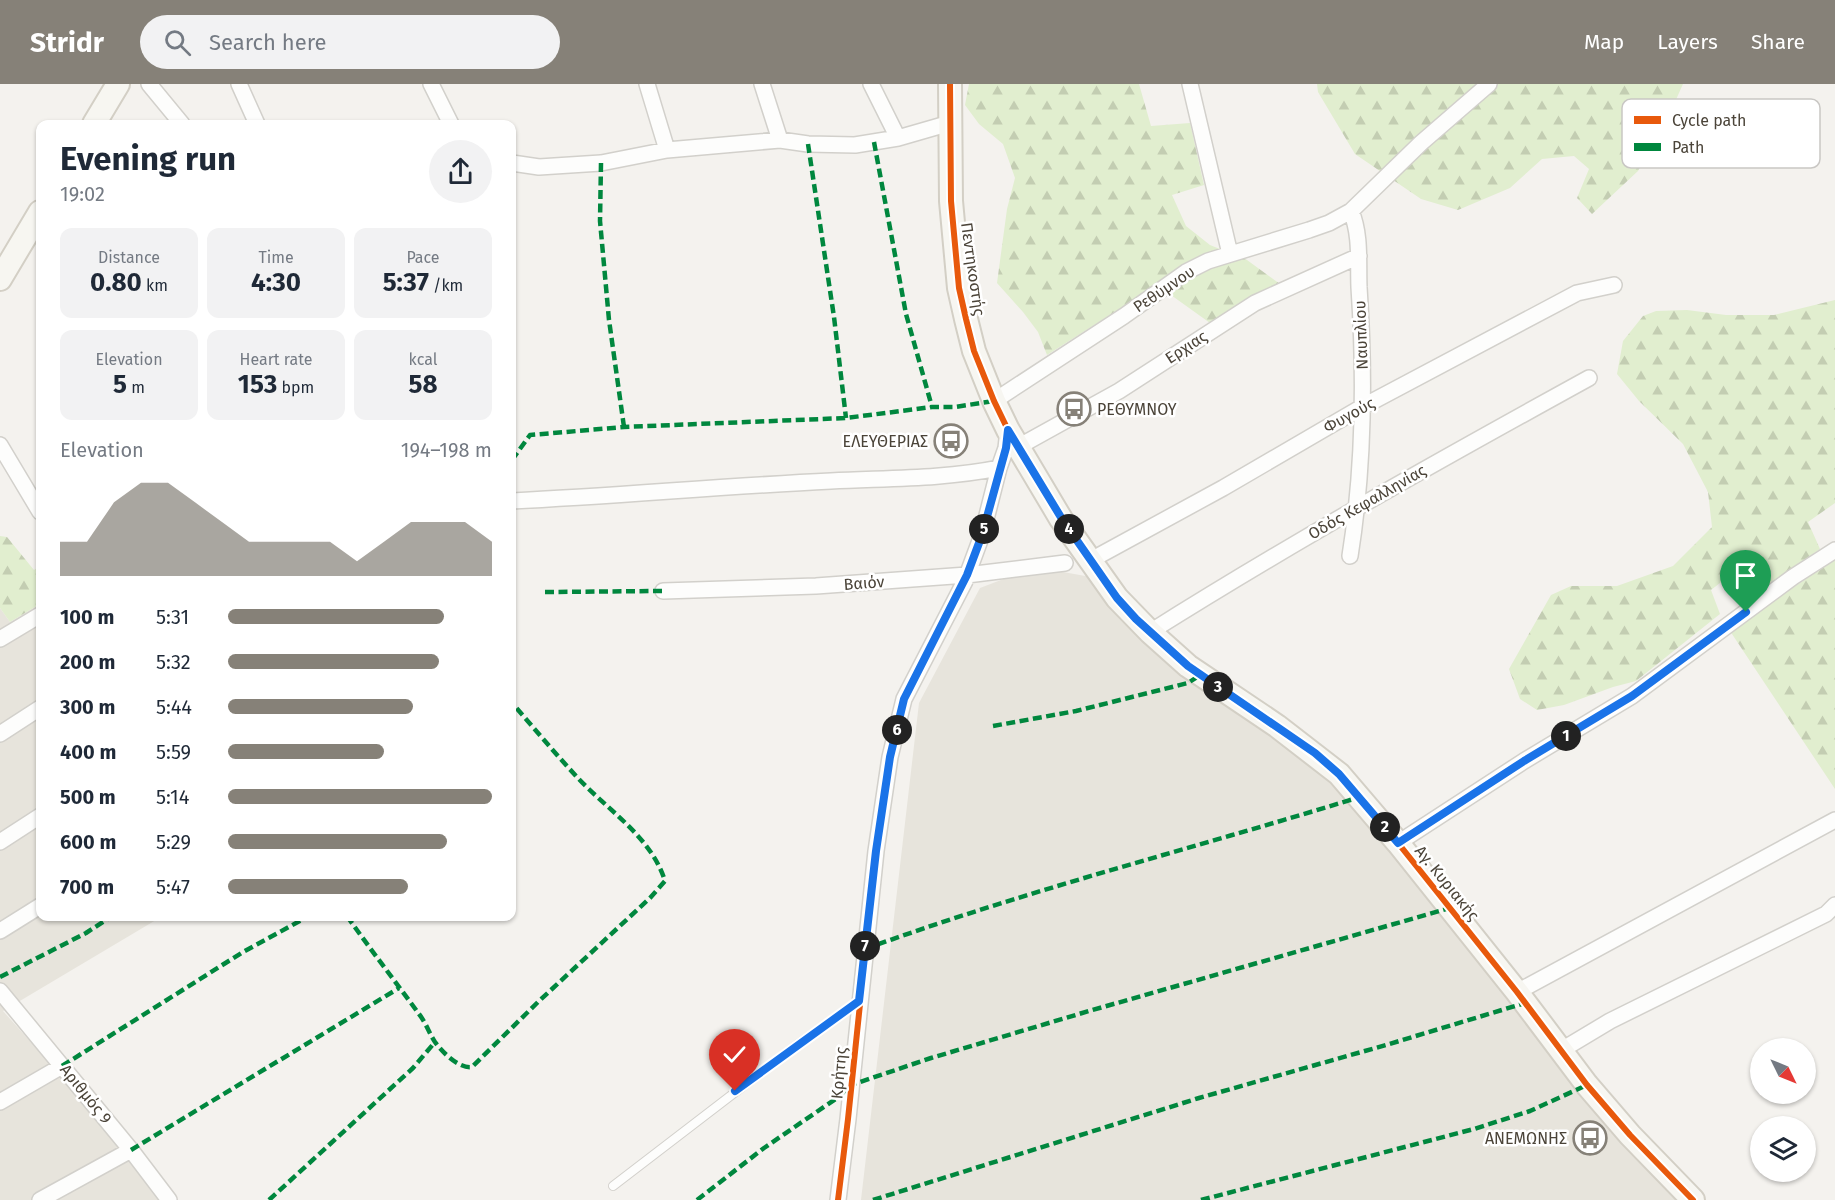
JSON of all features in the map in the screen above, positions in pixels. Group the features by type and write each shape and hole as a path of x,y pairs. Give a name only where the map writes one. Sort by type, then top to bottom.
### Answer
{"street":[{"path":"96,120 118,84"},
{"path":"149,84 179,120"},
{"path":"239,84 255,120"},
{"path":"431,84 449,120"},
{"path":"647,84 667,150"},
{"path":"762,84 780,140"},
{"path":"871,84 898,138"},
{"name":"Πεντηκοστής","path":"950,84 951,201 959,288 974,351 994,401 1013,438"},
{"path":"1190,84 1230,254"},
{"name":"Ρεθύμνου","path":"994,401 1124,316 1186,272 1208,261 1319,226 1351,211 1421,143 1489,84"},
{"path":"516,164 539,167 601,163 667,150 780,140 808,144 855,145 898,138 950,123"},
{"name":"Ναυπλίου","path":"1350,556 1358,506 1362,407 1359,256 1357,234 1351,211"},
{"path":"0,279 36,219"},
{"name":"Ερχιας","path":"1013,438 1119,391 1254,303 1359,256"},
{"name":"Φυγούς","path":"1091,560 1223,488 1362,407 1576,293 1614,285"},
{"name":"Οδός Κεφαλληνίας","path":"1150,632 1232,580 1358,506 1589,378"},
{"name":"Κρήτης","path":"838,1200 876,851 890,757 904,699 967,575 982,535 999,468 1006,448 1013,438"},
{"name":"Αγ. Κυριακής","path":"1013,438 1062,519 1117,598 1150,632 1209,681 1244,702 1315,753 1339,774 1398,843 1517,992 1560,1051 1630,1135 1693,1200"},
{"path":"0,445 36,505"},
{"path":"516,501 966,475 999,468"},
{"path":"1398,843 1524,761 1632,696 1793,577 1835,550"},
{"name":"Βαιόν","path":"663,591 816,586 967,575 1065,563"},
{"path":"0,639 36,617"},
{"path":"0,734 36,711"},
{"path":"0,842 36,819"},
{"path":"1517,992 1835,820"},
{"path":"1560,1051 1610,1021 1826,914 1835,905"},
{"path":"0,931 36,908"},
{"name":"Αριθμός 9","path":"0,991 131,1150 169,1200"},
{"path":"0,1101 62,1066"},
{"path":"40,1200 131,1150"}],"lane":[{"path":"613,1186 798,1044 859,1001"}],"shaded area":[{"path":"1035,567 1091,577 1320,769 1699,1200 861,1200 919,703 980,588"},
{"path":"36,606 36,921 154,921 3,1011 121,1143 159,1200 0,1200 0,608 10,622"}],"green space":[{"path":"969,84 1139,84 1151,126 1190,123 1204,185 1172,195 1186,226 1210,245 1247,260 1280,284 1254,295 1210,323 1157,285 1047,355 1038,332 997,283 1007,209 1015,178 1003,144 979,124 965,105"},
{"path":"1317,84 1683,84 1676,99 1622,99 1622,168 1640,168 1592,214 1577,198 1589,169 1574,156 1542,159 1510,188 1458,210 1421,199 1355,154 1318,92"},
{"path":"1835,300 1835,503 1808,522 1820,549 1756,593 1738,569 1711,590 1720,614 1636,681 1564,705 1537,710 1520,699 1509,669 1551,595 1571,586 1617,586 1673,566 1712,527 1708,492 1683,444 1639,401 1617,374 1623,341 1643,316 1656,311 1687,310 1726,315 1774,315"},
{"path":"0,536 7,537 34,570 36,569 36,606 10,622 0,608"},
{"path":"1835,559 1835,789 1730,631"}],"marked path":[{"path":"874,142 906,314 932,407"},
{"path":"808,144 834,317 846,418"},
{"path":"601,163 600,221 609,320 624,427"},
{"path":"516,454 530,435 624,427 846,418 994,401"},
{"path":"545,592 663,591"},
{"path":"993,726 1076,711 1188,683 1200,675"},
{"path":"351,921 421,1017 438,1046 456,1063 472,1067 650,898 665,881 658,865 639,837 576,776 516,708"},
{"path":"865,949 1049,888 1360,797"},
{"path":"697,1200 764,1148 837,1098 851,1085 931,1058 1089,1011 1450,908"},
{"path":"0,977 86,933 104,921"},
{"path":"62,1066 243,952 300,921"},
{"path":"131,1150 399,988"},
{"path":"873,1200 1199,1098 1525,1003"},
{"path":"269,1200 413,1068 435,1042"},
{"path":"1201,1200 1474,1129 1530,1111 1587,1085"}],"cycle path":[{"path":"950,84 951,201 959,288 974,351 1008,430 1061,519 1117,598 1150,632 1188,666 1277,726 1339,774 1398,843 1517,992 1587,1085 1630,1135 1693,1200"},
{"path":"838,1200 876,851 890,757 904,699 965,581 982,535 999,468"}],"place":[{"name":"ΡΕΘΥΜΝΟΥ","path":"1074,409"},
{"name":"ΕΛΕΥΘΕΡΙΑΣ","path":"951,441"},
{"name":"ΑΝΕΜΩΝΗΣ","path":"1590,1138"}],"route":[{"path":"735,1091 859,1001 876,851 890,757 904,699 965,581 982,535 1006,448 1008,430 1062,519 1117,598 1136,619 1188,666 1244,702 1315,753 1339,774 1398,843 1524,761 1632,696 1746,612"}]}
